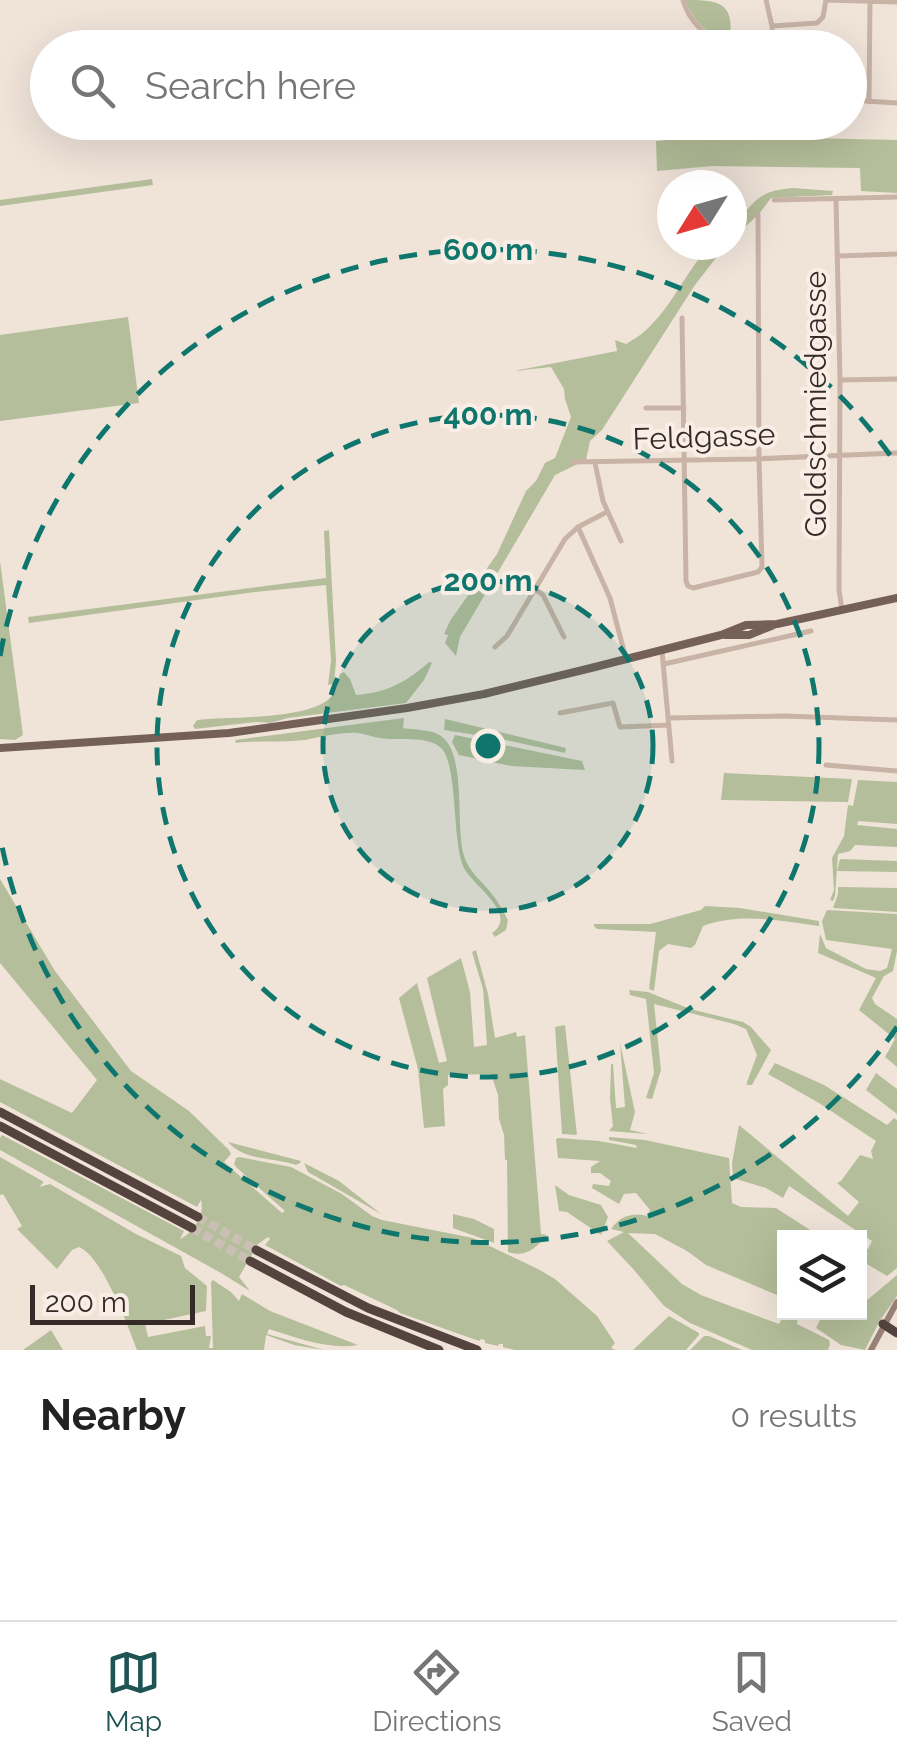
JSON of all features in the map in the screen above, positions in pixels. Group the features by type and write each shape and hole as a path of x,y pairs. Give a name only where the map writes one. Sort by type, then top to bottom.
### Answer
{"highway":[{"path":"0,1112 198,1218"},
{"path":"0,1126 192,1228"},
{"path":"256,1250 368,1308 477,1350"},
{"path":"250,1260 346,1312 439,1350"},
{"path":"883,1324 897,1333"}],"main road":[{"path":"0,748 229,733 407,708 662,651 746,625 777,624 897,598"},
{"path":"871,1350 897,1302"}],"street":[{"path":"683,0 688,15 701,30"},
{"path":"766,0 772,30"},
{"path":"772,26 818,23 826,0 897,2"},
{"path":"870,1 869,102 897,103"},
{"path":"774,200 897,197"},
{"name":"Goldschmiedgasse","path":"836,199 840,380 838,590 842,610"},
{"path":"682,318 686,581 693,588 761,570 758,214"},
{"path":"838,256 897,254"},
{"path":"840,380 897,379"},
{"path":"646,408 684,408"},
{"name":"Feldgasse","path":"573,462 897,453"},
{"path":"595,463 608,512 621,541"},
{"path":"495,648 505,639 566,539 578,527 608,512"},
{"path":"578,527 610,598 626,659"},
{"path":"535,589 543,595 564,638"},
{"path":"664,664 810,631"},
{"path":"662,651 672,761"},
{"path":"560,713 613,703 620,727 634,728 669,722 784,716 897,720"},
{"path":"826,765 897,771"}],"green space":[{"path":"685,0 716,3 727,12 731,30 706,30"},
{"path":"897,140 897,193 861,191 860,168 712,166 657,171 656,141"},
{"path":"152,179 153,185 0,206 0,200"},
{"path":"793,188 833,191 832,195 771,198 747,225 747,210 771,192"},
{"path":"698,260 714,260 602,430 590,441 586,460 555,475 460,637 456,656 445,643 450,621 497,554 526,491 545,463 555,458 571,417 564,389 551,367 514,371 617,351 615,340 626,344 646,330"},
{"path":"128,317 139,403 0,421 0,335"},
{"path":"329,530 334,684 328,685 331,661 326,585 29,623 28,617 326,578 324,531"},
{"path":"0,561 23,735 15,740 0,739"},
{"path":"432,663 424,680 406,703 270,723 195,729 193,726 197,720 306,710 332,696 344,672 356,695 377,692 404,681"},
{"path":"404,718 403,728 437,734 449,745 457,774 464,856 508,920 506,930 495,937 492,933 500,917 497,908 463,866 450,768 440,747 427,741 358,733 296,741 235,740"},
{"path":"445,719 566,748 565,753 444,730"},
{"path":"455,735 582,761 585,770 511,766 459,755 452,742"},
{"path":"724,773 852,779 848,802 721,800"},
{"path":"858,780 897,782 897,824 858,821 857,825 897,829 897,847 855,845 838,854 833,901 832,858 844,836 848,805 853,806"},
{"path":"840,859 897,861 897,872 837,871"},
{"path":"0,879 55,971 131,1071 189,1111 229,1150 231,1154 224,1162 282,1213 285,1211 236,1167 236,1158 291,1167 342,1194 372,1216 473,1238 538,1269 597,1316 615,1343 611,1348 615,1350 515,1350 503,1344 485,1343 400,1313 341,1286 265,1245 268,1237 258,1244 239,1277 250,1291 0,1150 2,1135 184,1231 180,1239 200,1217 201,1200 197,1207 0,1102 0,1079 72,1113 97,1080 0,963"},
{"path":"838,887 897,888 897,912 833,908"},
{"path":"705,906 819,921 819,926 731,919 703,926 691,948 668,944 659,951 654,991 649,989 656,932 594,926 650,924"},
{"path":"827,910 897,914 893,971 884,976 872,998 897,1019 897,1067 885,1057 895,1039 859,1010 876,978 818,953 820,934 826,948 866,969 880,971 887,968 892,949 826,940 822,921"},
{"path":"476,950 495,1038 516,1032 517,1037 525,1035 541,1234 547,1235 535,1248 520,1254 508,1252 507,1160 498,1095 491,1074 448,1075 448,1085 443,1089 445,1126 424,1128 418,1069 399,998 417,983 439,1063 447,1061 427,978 461,958 470,992 474,1047 487,1045 483,989 472,952"},
{"path":"629,990 648,992 751,1027 771,1050 752,1085 747,1082 757,1055 746,1029 654,1004 661,1070 652,1099 646,1098 654,1073 646,999 630,995"},
{"path":"565,1025 577,1135 562,1134 555,1027"},
{"path":"620,1043 635,1112 630,1130 648,1134 609,1131 613,1126 611,1064 616,1108 625,1107"},
{"path":"775,1063 824,1085 887,1125 894,1118 897,1120 897,1268 887,1276 867,1264 867,1248 872,1241 867,1238 867,1230 855,1230 789,1186 783,1198 733,1178 739,1125 848,1216 859,1202 837,1183 860,1155 873,1159 871,1151 876,1141 768,1074"},
{"path":"876,1073 897,1089 897,1114 866,1090"},
{"path":"559,1138 637,1148 609,1140 645,1140 729,1158 732,1203 776,1208 810,1230 777,1230 777,1295 706,1265 655,1234 628,1233 682,1284 779,1324 781,1320 798,1320 797,1324 829,1340 828,1350 752,1350 690,1323 664,1306 607,1241 624,1232 611,1229 618,1221 632,1215 647,1216 650,1210 636,1193 624,1194 619,1204 592,1188 593,1184 609,1186 611,1181 600,1173 591,1173 591,1167 600,1161 558,1158"},
{"path":"228,1142 301,1161 296,1165 250,1156"},
{"path":"0,1157 44,1182 39,1187 50,1184 181,1256 185,1268 207,1286 206,1311 145,1324 148,1337 205,1326 206,1336 211,1336 209,1348 213,1348 213,1280 239,1301 242,1294 270,1311 358,1345 324,1345 269,1329 267,1334 324,1350 266,1335 264,1350 137,1350 113,1293 88,1253 79,1247 72,1250 57,1269 17,1229 22,1226 3,1194 0,1195"},
{"path":"304,1163 339,1181 381,1214 308,1172"},
{"path":"555,1185 569,1195 601,1205 608,1217 601,1235 567,1212 559,1211"},
{"path":"453,1214 494,1229 494,1243 453,1228"},
{"path":"897,1275 897,1296 865,1350 841,1345 816,1328 820,1320 867,1320 867,1300"},
{"path":"669,1316 699,1333 686,1350 633,1350"},
{"path":"51,1330 63,1350 23,1350"},
{"path":"709,1336 742,1350 690,1350"}],"tunnel":[{"path":"198,1217 256,1250"},
{"path":"192,1228 250,1261"}]}
